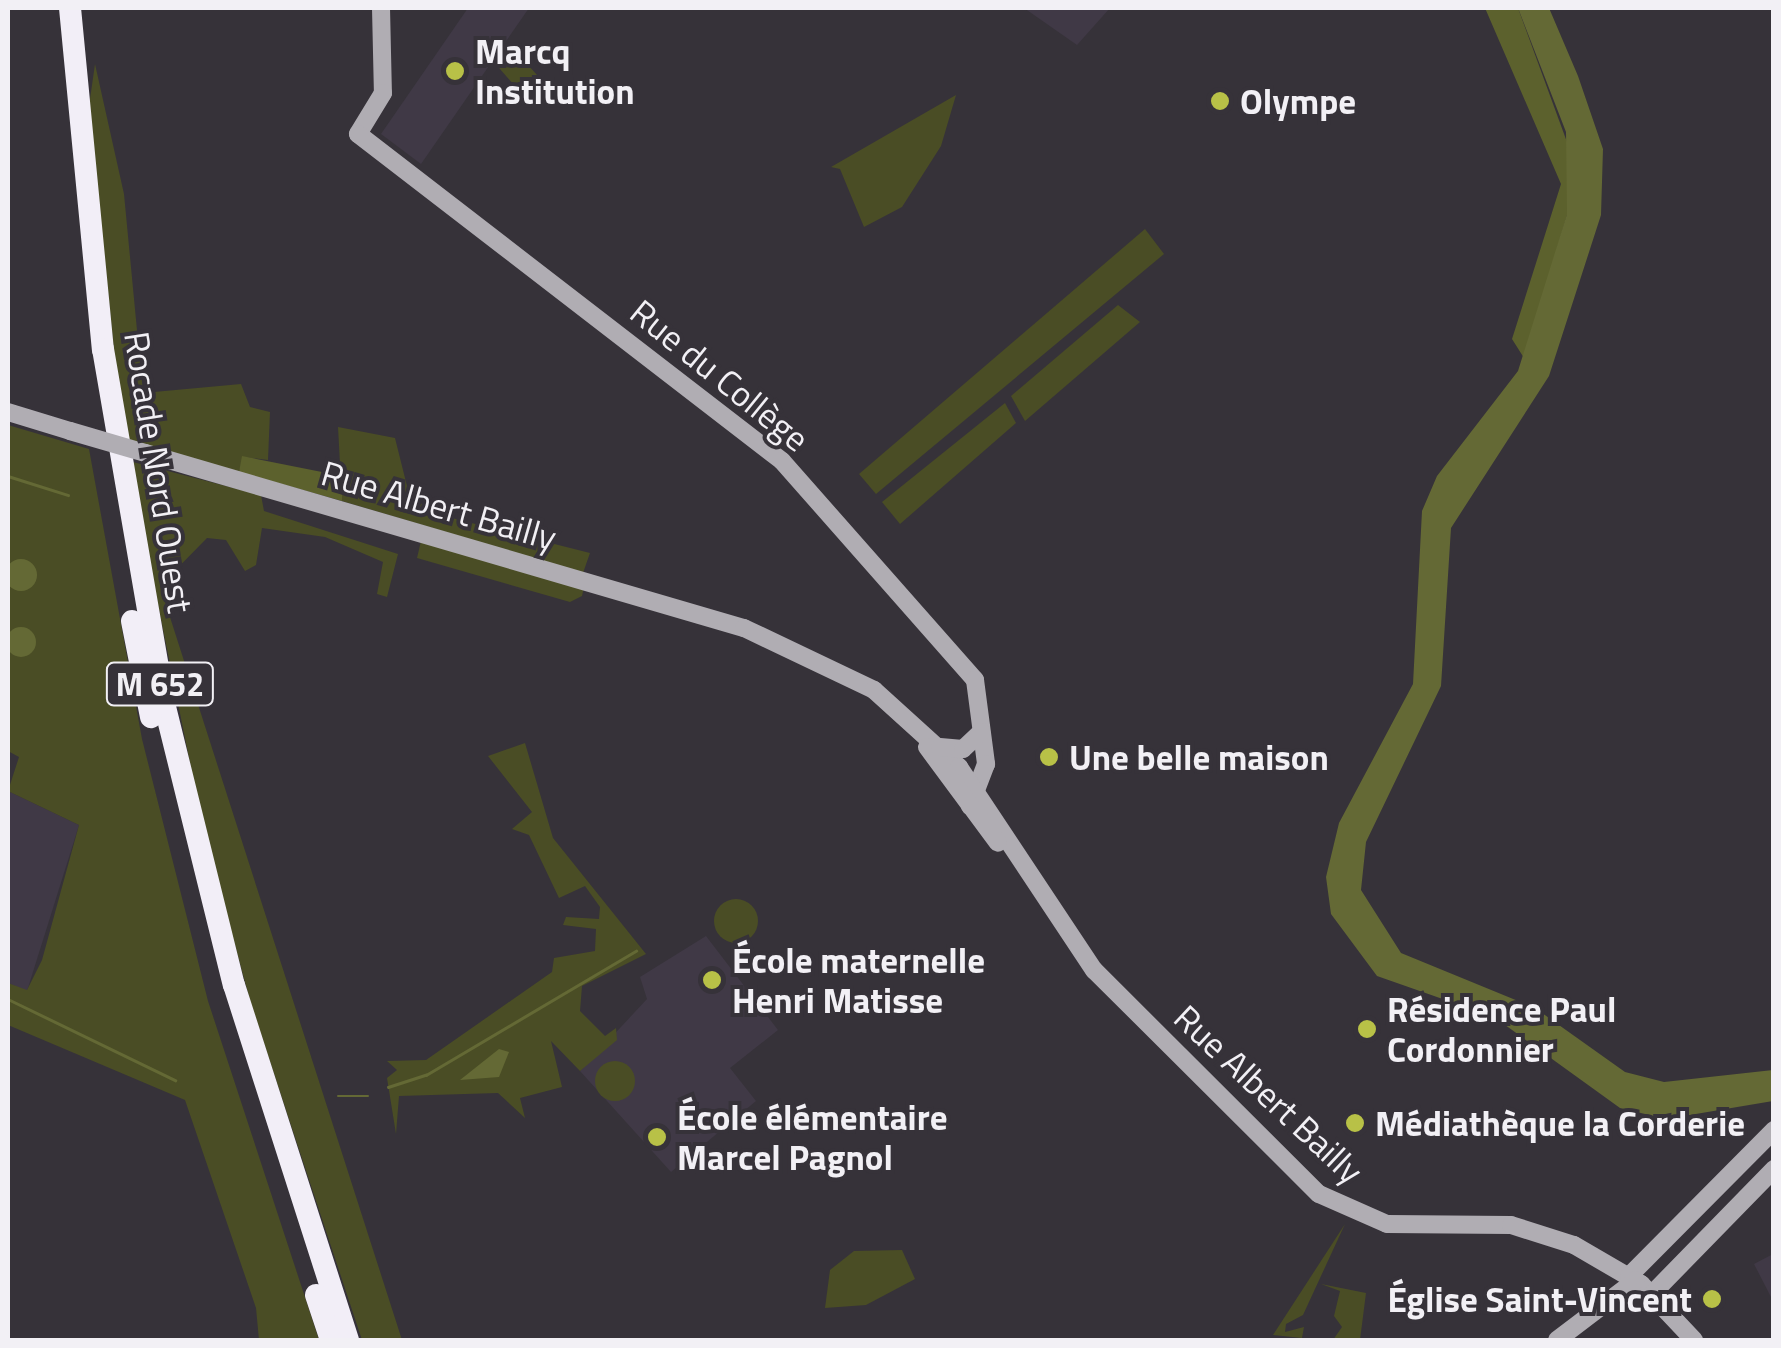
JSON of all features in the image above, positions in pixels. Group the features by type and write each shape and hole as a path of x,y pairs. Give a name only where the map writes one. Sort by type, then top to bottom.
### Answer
{"highway":[{"name":"Rocade Nord Ouest","path":"54,8 84,325 143,680 220,994 331,1340"},
{"name":"Rocade Nord Ouest","path":"70,8 103,349 164,707 234,985 348,1340"}],"main road":[{"name":"Rue du Collège","path":"381,8 383,94 358,134 772,451 961,659 982,724 969,793"},
{"name":"Rue Albert Bailly","path":"8,412 744,628 847,675 940,746 1036,890 1126,1004 1334,1205 1386,1224 1538,1232 1632,1278 1694,1340"},
{"name":"Rue Albert Bailly","path":"847,675 919,738 969,793"},
{"path":"940,746 963,748 982,724"},
{"path":"1557,1340 1632,1278 1774,1130"},
{"path":"1652,1294 1774,1169"}],"shaded area":[{"name":"Marcq Institution","path":"468,8 529,8 421,164 381,134"},
{"path":"1024,8 1110,8 1077,45"},
{"path":"1485,8 1518,8 1571,153 1567,215 1524,358 1512,339 1561,184"},
{"path":"1518,8 1549,8 1578,76 1603,149 1601,215 1549,376 1451,528 1441,686 1366,842 1361,890 1401,953 1535,1008 1625,1072 1664,1082 1773,1070 1773,1101 1666,1119 1620,1108 1494,1017 1377,976 1331,914 1326,877 1339,823 1413,684 1422,511 1437,476 1518,371 1567,214 1566,132"},
{"path":"511,46 546,85 528,101 493,61"},
{"path":"95,64 124,194 143,393 241,384 250,407 270,412 268,460 243,457 239,472 123,438 89,106"},
{"path":"956,95 941,146 902,207 864,227 840,169 831,167"},
{"path":"1145,229 1164,254 876,494 859,474"},
{"path":"1118,305 1140,322 1025,421 1011,396"},
{"path":"1005,403 1016,423 900,524 882,502"},
{"path":"8,425 89,449 142,739 208,1001 319,1340 259,1340 256,1308 185,1100 8,1025 8,983 27,990 42,960 79,825 8,791 19,757 8,751"},
{"path":"338,427 395,438 410,498 448,517 590,553 583,573 342,501"},
{"path":"242,456 342,476 342,501 239,472"},
{"path":"129,461 261,495 264,511 398,554 387,597 377,594 383,562 325,537 262,528 256,565 245,571 226,540 207,538 160,586 402,1340 362,1340 251,1004 203,827"},
{"path":"421,541 584,587 582,596 570,602 417,558"},
{"path":"21,559 32,564 37,575 32,586 21,591 10,586 5,575 10,564"},
{"path":"21,627 32,631 36,642 32,653 21,657 10,653 6,642 10,631"},
{"path":"525,743 553,838 646,954 582,986 580,1011 605,1036 616,1028 617,1040 580,1071 551,1041 562,1087 520,1098 525,1118 498,1093 399,1096 396,1134 387,1078 397,1070 387,1061 426,1060 552,972 554,958 595,951 596,929 563,925 566,917 599,919 600,907 585,886 559,898 529,835 512,829 532,812 488,756"},
{"path":"8,791 79,825 27,991 8,983"},
{"path":"736,899 751,906 758,921 751,936 736,943 721,936 714,921 721,906"},
{"path":"706,936 778,1030 730,1068 756,1101 671,1172 580,1071 647,999 640,977"},
{"path":"499,1049 509,1052 499,1077 460,1080"},
{"path":"615,1061 629,1067 635,1081 629,1095 615,1101 601,1095 595,1081 601,1067"},
{"path":"1345,1224 1303,1315 1286,1324 1285,1332 1304,1327 1302,1338 1273,1335"},
{"path":"902,1250 915,1279 866,1305 825,1308 830,1270 854,1251"},
{"path":"1773,1254 1773,1296 1771,1297 1754,1264"},
{"path":"1321,1284 1366,1293 1360,1340 1333,1340 1342,1327 1334,1316 1340,1291"}],"waterway":[{"path":"8,476 68,495"},
{"path":"388,1087 426,1075 636,951"},
{"path":"8,999 175,1080"},
{"path":"338,1096 368,1096"}],"place":[{"name":"Marcq Institution","path":"455,71"},
{"name":"Olympe","path":"1220,101"},
{"name":"Une belle maison","path":"1049,757"},
{"name":"École maternelle Henri Matisse","path":"712,980"},
{"name":"Résidence Paul Cordonnier","path":"1367,1029"},
{"name":"Médiathèque la Corderie","path":"1355,1123"},
{"name":"École élémentaire Marcel Pagnol","path":"657,1137"},
{"name":"Église Saint-Vincent","path":"1712,1299"}]}
